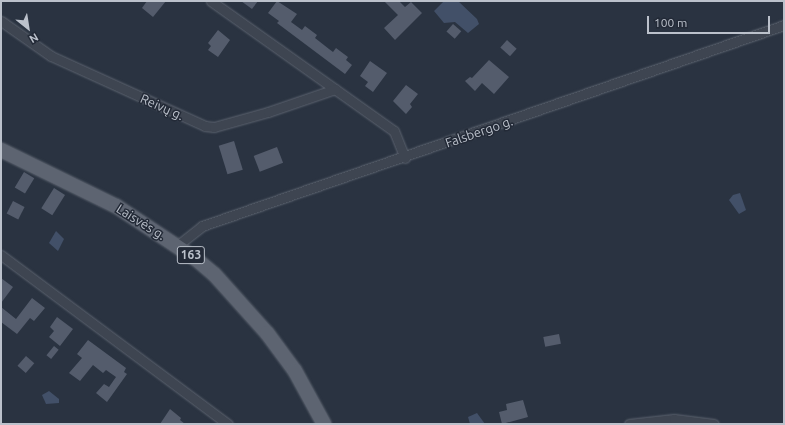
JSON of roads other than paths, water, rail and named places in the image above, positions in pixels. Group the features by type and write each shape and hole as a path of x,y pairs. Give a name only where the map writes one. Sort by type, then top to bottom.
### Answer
{"main road":[{"name":"Laisvės g.","path":"1,150 116,206 178,245 214,274 267,333 295,371 324,424"}],"street":[{"path":"212,1 394,131 404,158"},
{"name":"Reivų g.","path":"1,21 51,56 205,126 214,127 268,112 335,89"},
{"name":"Falsbergo g.","path":"178,245 202,226 404,158 784,25"},
{"path":"1,255 228,424"},
{"path":"629,424 674,419 714,424"}],"water":[{"path":"444,1 458,1 477,19 479,24 468,33 455,22 444,23 434,11"},
{"path":"740,193 746,210 739,214 729,200 733,195"},
{"path":"56,231 64,239 58,251 49,243"},
{"path":"49,391 59,399 59,403 46,404 42,395"},
{"path":"477,413 485,424 470,424 468,417"}]}
